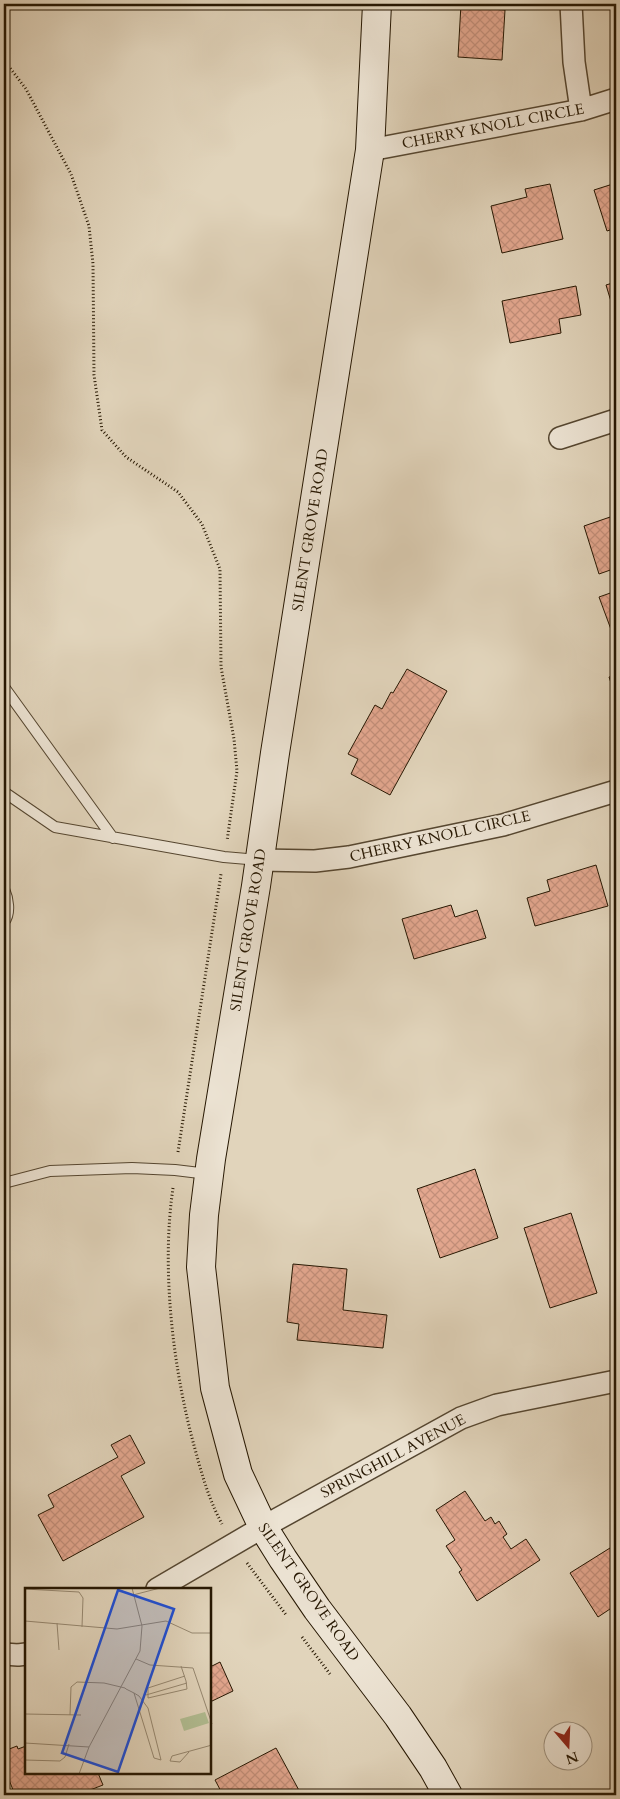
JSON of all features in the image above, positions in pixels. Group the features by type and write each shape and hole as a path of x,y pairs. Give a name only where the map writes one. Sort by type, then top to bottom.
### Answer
{"street":[{"name":"SILENT GROVE ROAD","path":"377,4 370,150 276,743 260,860 221,1092 209,1174 201,1267 215,1388 238,1474 262,1527 317,1608 403,1724 433,1768 448,1795"},
{"path":"571,4 574,62 581,110"},
{"name":"CHERRY KNOLL CIRCLE","path":"370,150 581,110 616,99"},
{"path":"560,438 616,420"},
{"name":"CHERRY KNOLL CIRCLE","path":"260,860 315,861 350,857 503,825 616,791"},
{"name":"SPRINGHILL AVENUE","path":"159,1588 262,1527 461,1418 497,1405 616,1381"},
{"path":"4,1654 25,1654"}],"lane":[{"path":"4,688 113,838"},
{"path":"4,792 55,827 224,857 260,860"},
{"path":"4,889 8,898 4,922"},
{"path":"4,1183 50,1171 132,1168 209,1174"}],"path":[{"path":"4,60 26,89 71,174 89,226 93,264 94,375 102,430 126,457 178,492 202,524 220,569 221,667 234,739 237,771 232,810"},
{"path":"181,1126 218,891"},
{"path":"170,1209 169,1281 176,1362 189,1426 204,1482 217,1514"}],"building":[{"path":"461,4 491,4 491,9 505,10 502,60 458,57"},
{"path":"616,183 616,228 607,231 594,190"},
{"path":"550,184 563,239 502,253 491,206 527,197 525,189"},
{"path":"616,282 616,318 606,285"},
{"path":"576,286 581,315 559,319 561,333 510,343 502,301"},
{"path":"616,515 616,568 599,574 584,526"},
{"path":"616,591 616,643 599,597"},
{"path":"407,669 447,691 390,795 351,774 358,759 348,754 375,705 382,709"},
{"path":"616,675 616,698 609,677"},
{"path":"596,865 608,906 535,926 527,898 550,891 547,880"},
{"path":"451,905 455,917 477,910 486,938 414,959 402,919"},
{"path":"475,1169 498,1238 440,1258 417,1189"},
{"path":"571,1213 597,1293 550,1308 524,1228"},
{"path":"293,1264 347,1269 343,1310 387,1315 383,1348 297,1340 299,1324 287,1322"},
{"path":"130,1435 145,1463 121,1476 144,1517 63,1561 38,1515 54,1507 48,1495 118,1457 111,1445"},
{"path":"465,1491 485,1521 491,1517 495,1524 499,1521 507,1534 503,1537 511,1549 526,1539 540,1560 477,1601 459,1572 462,1570 446,1546 455,1540 436,1510"},
{"path":"610,1548 616,1558 616,1605 598,1617 570,1573"},
{"path":"220,1662 233,1691 211,1702 211,1666"},
{"path":"17,1746 18,1749 25,1746 25,1774 98,1774 103,1785 77,1795 15,1795 4,1767 4,1751"},
{"path":"276,1748 301,1794 223,1795 215,1780"}]}
